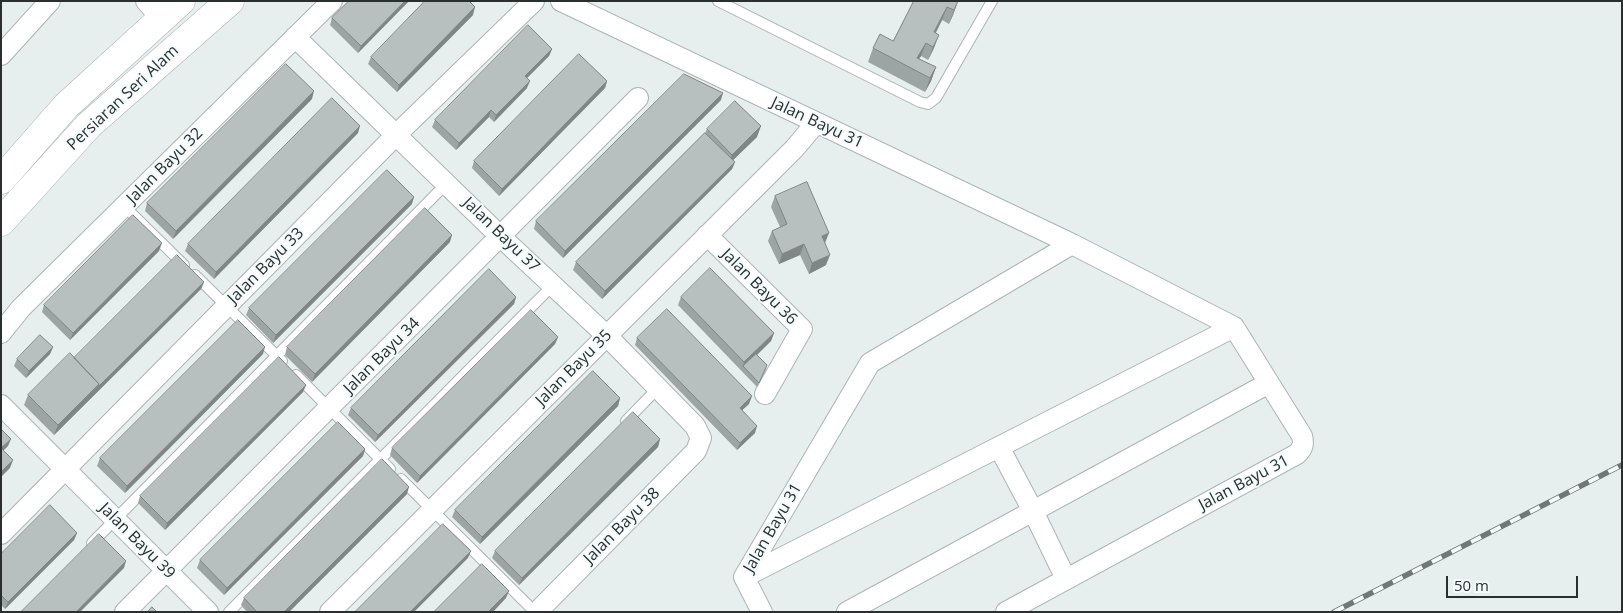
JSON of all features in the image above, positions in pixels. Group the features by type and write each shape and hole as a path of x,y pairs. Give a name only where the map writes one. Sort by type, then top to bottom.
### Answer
{"main road":[{"name":"Persiaran Seri Alam","path":"1,222 89,125 230,1"},
{"name":"Persiaran Seri Alam","path":"1,180 66,106 163,7"}],"street":[{"path":"1,54 50,1"},
{"name":"Jalan Bayu 32","path":"1,333 21,308 332,1"},
{"name":"Jalan Bayu 33","path":"1,534 397,134 534,1"},
{"name":"Jalan Bayu 31","path":"561,1 1072,244 1234,327 1302,436 1302,450 1006,612"},
{"name":"Jalan Bayu 37","path":"295,37 607,336 696,426 701,438"},
{"name":"Jalan Bayu 34","path":"125,612 638,98"},
{"name":"Jalan Bayu 35","path":"330,612 794,149 816,123"},
{"name":"Jalan Bayu 36","path":"707,235 802,330 765,394"},
{"name":"Jalan Bayu 31","path":"762,612 744,577 870,363 1072,244"},
{"path":"744,577 1234,327"},
{"path":"847,612 1269,383"},
{"name":"Jalan Bayu 39","path":"1,405 208,612"},
{"name":"Jalan Bayu 38","path":"536,612 696,451 701,438"},
{"path":"999,447 1033,511 1066,580"}],"lane":[{"path":"718,1 920,102 928,104 936,98 992,1"},
{"path":"88,548 447,183"},
{"path":"124,206 536,612"},
{"path":"229,612 553,285"},
{"path":"617,430 658,388"}],"building":[{"path":"349,1 405,1 361,46 332,18"},
{"path":"425,1 469,1 475,7 399,85 371,57"},
{"path":"914,1 958,1 954,10 947,7 934,32 939,35 933,47 926,43 917,58 936,67 930,78 873,48 880,34 893,41"},
{"path":"528,25 552,49 525,76 530,81 496,115 491,110 459,143 435,120"},
{"path":"579,54 607,81 502,189 474,161"},
{"path":"286,64 314,91 176,231 147,203"},
{"path":"684,74 723,93 565,251 536,221"},
{"path":"332,98 360,126 216,272 188,244"},
{"path":"735,101 761,126 732,155 707,129"},
{"path":"705,133 735,162 605,291 576,262"},
{"path":"387,170 414,197 276,335 249,308"},
{"path":"807,182 829,233 822,236 830,255 812,263 804,244 782,254 772,231 787,224 775,196"},
{"path":"425,208 452,235 315,374 287,347"},
{"path":"133,215 162,243 73,333 44,305"},
{"path":"177,255 204,282 98,387 99,384 74,358"},
{"path":"710,268 774,333 744,362 681,297"},
{"path":"489,269 516,297 378,435 351,408"},
{"path":"667,309 752,396 740,408 757,426 740,443 637,338"},
{"path":"531,310 558,337 420,476 392,448"},
{"path":"238,320 265,347 127,486 100,458"},
{"path":"40,335 53,347 29,371 17,359"},
{"path":"70,353 99,384 58,425 28,395"},
{"path":"756,354 767,365 759,383 743,366"},
{"path":"279,357 306,385 167,523 140,496"},
{"path":"593,371 620,398 482,537 455,510"},
{"path":"633,412 660,439 522,578 495,551"},
{"path":"338,422 365,449 227,588 200,560"},
{"path":"1,429 11,439 1,448"},
{"path":"1,448 13,460 1,472"},
{"path":"382,459 409,487 284,612 257,612 244,598"},
{"path":"50,505 77,533 8,602 1,595 1,554"},
{"path":"443,524 471,551 410,612 355,612"},
{"path":"99,534 126,561 76,612 21,612"},
{"path":"482,564 509,591 488,612 434,612"},
{"path":"152,607 157,612 148,612"}],"railway":[{"path":"1334,612 1622,465"}]}
